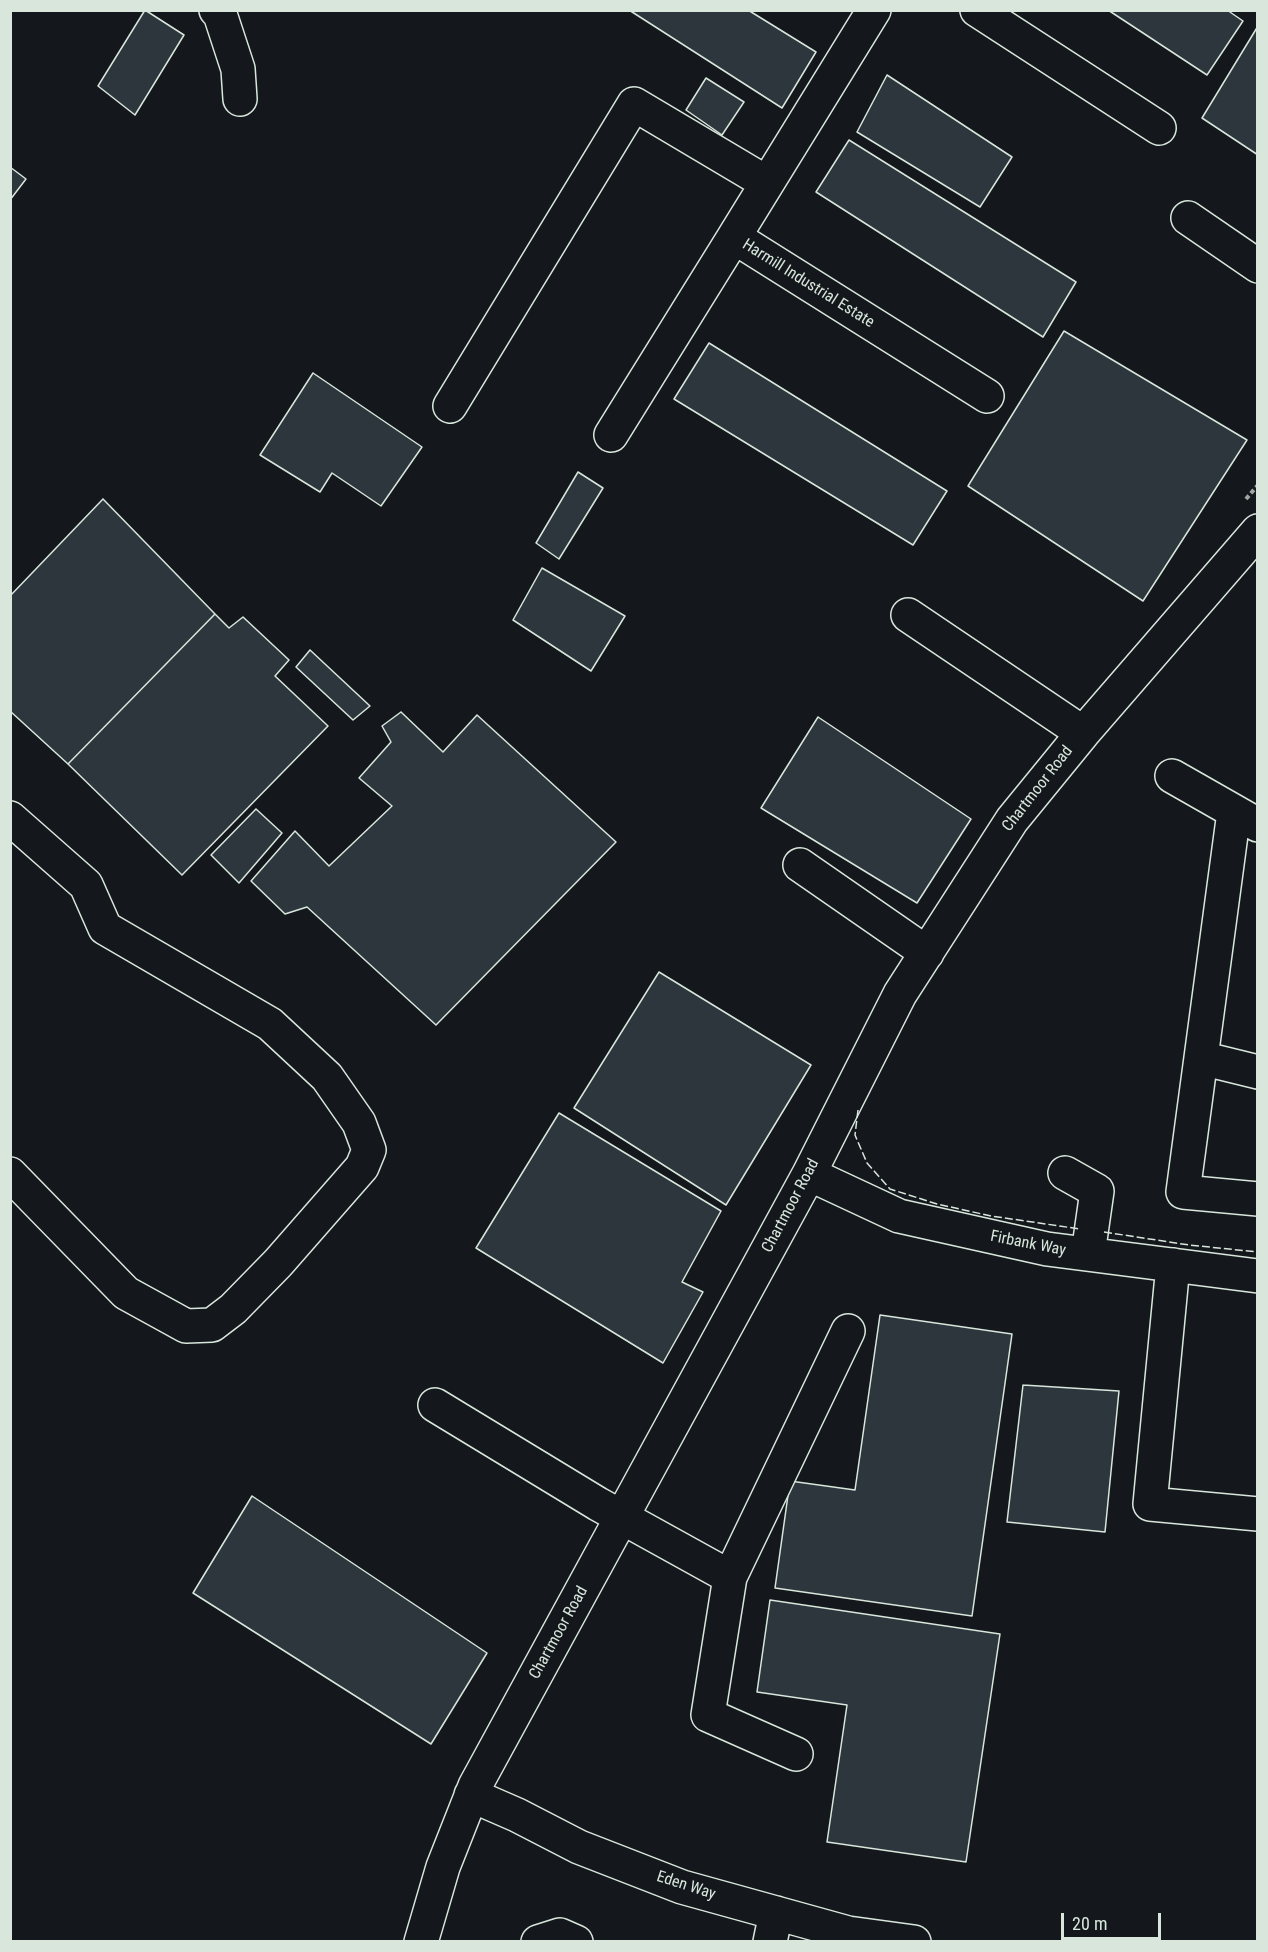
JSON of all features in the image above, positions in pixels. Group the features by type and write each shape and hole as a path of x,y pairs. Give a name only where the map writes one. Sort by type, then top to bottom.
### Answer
{"street":[{"path":"216,10 220,14 238,69 240,99"},
{"name":"Harmill Industrial Estate","path":"873,10 734,237 987,396"},
{"path":"977,10 1159,128"},
{"path":"450,406 634,104 767,183"},
{"path":"1188,218 1257,266"},
{"path":"611,435 734,237"},
{"name":"Chartmoor Road","path":"421,1941 443,1867 471,1795 809,1174 900,994 1012,820 1083,733 1257,531"},
{"path":"908,615 1083,733"},
{"path":"1172,776 1246,818 1201,1058 1183,1192 1257,1199"},
{"path":"10,818 86,885 105,928 270,1024 327,1077 359,1123 369,1150 362,1167 278,1263 233,1310 212,1325 186,1326 126,1293 10,1174"},
{"path":"800,865 927,953"},
{"path":"1201,1058 1257,1072"},
{"path":"1065,1173 1097,1191 1088,1254"},
{"name":"Firbank Way","path":"809,1174 899,1216 1047,1249 1257,1276"},
{"path":"1173,1265 1150,1504 1257,1514"},
{"path":"796,1754 708,1715 730,1576 848,1331"},
{"path":"435,1405 622,1518 730,1576"},
{"name":"Eden Way","path":"471,1795 517,1815 579,1847 682,1887 773,1927 914,1941"},
{"path":"538,1941 560,1935 576,1941"}],"building":[{"path":"145,10 184,35 135,115 98,86"},
{"path":"629,10 748,10 816,52 782,108"},
{"path":"1108,10 1227,10 1243,21 1207,75"},
{"path":"1258,26 1258,155 1202,118"},
{"path":"887,75 1012,157 980,207 857,132"},
{"path":"706,78 744,102 722,135 686,110"},
{"path":"849,140 1076,282 1043,337 816,192"},
{"path":"10,167 26,179 10,200"},
{"path":"1064,331 1247,440 1143,601 968,486"},
{"path":"709,343 947,491 913,545 674,399"},
{"path":"313,373 422,447 381,506 332,473 320,492 260,455"},
{"path":"578,472 603,488 559,559 536,543"},
{"path":"103,499 215,614 68,764 10,711 10,596"},
{"path":"542,568 625,616 591,671 513,620"},
{"path":"215,614 229,628 243,617 289,660 275,676 328,726 182,875 68,764"},
{"path":"310,650 370,706 353,720 296,667"},
{"path":"401,712 443,752 477,715 616,842 436,1025 307,907 285,914 251,881 295,831 329,866 392,806 359,778 391,742 382,726"},
{"path":"818,717 971,819 917,903 761,808"},
{"path":"256,809 282,833 239,883 211,855"},
{"path":"659,972 811,1065 726,1205 574,1108"},
{"path":"559,1113 721,1211 682,1282 703,1292 663,1363 476,1248"},
{"path":"880,1315 1012,1334 972,1616 775,1588 790,1481 855,1490"},
{"path":"1023,1385 1119,1391 1105,1532 1007,1522"},
{"path":"252,1496 487,1653 431,1744 193,1593"},
{"path":"770,1600 1000,1634 966,1862 827,1842 847,1705 757,1692"}],"fence":[{"path":"858,1110 855,1135 867,1163 890,1189 937,1204 991,1216 1080,1229"},
{"path":"1104,1232 1189,1245 1258,1252"}]}
